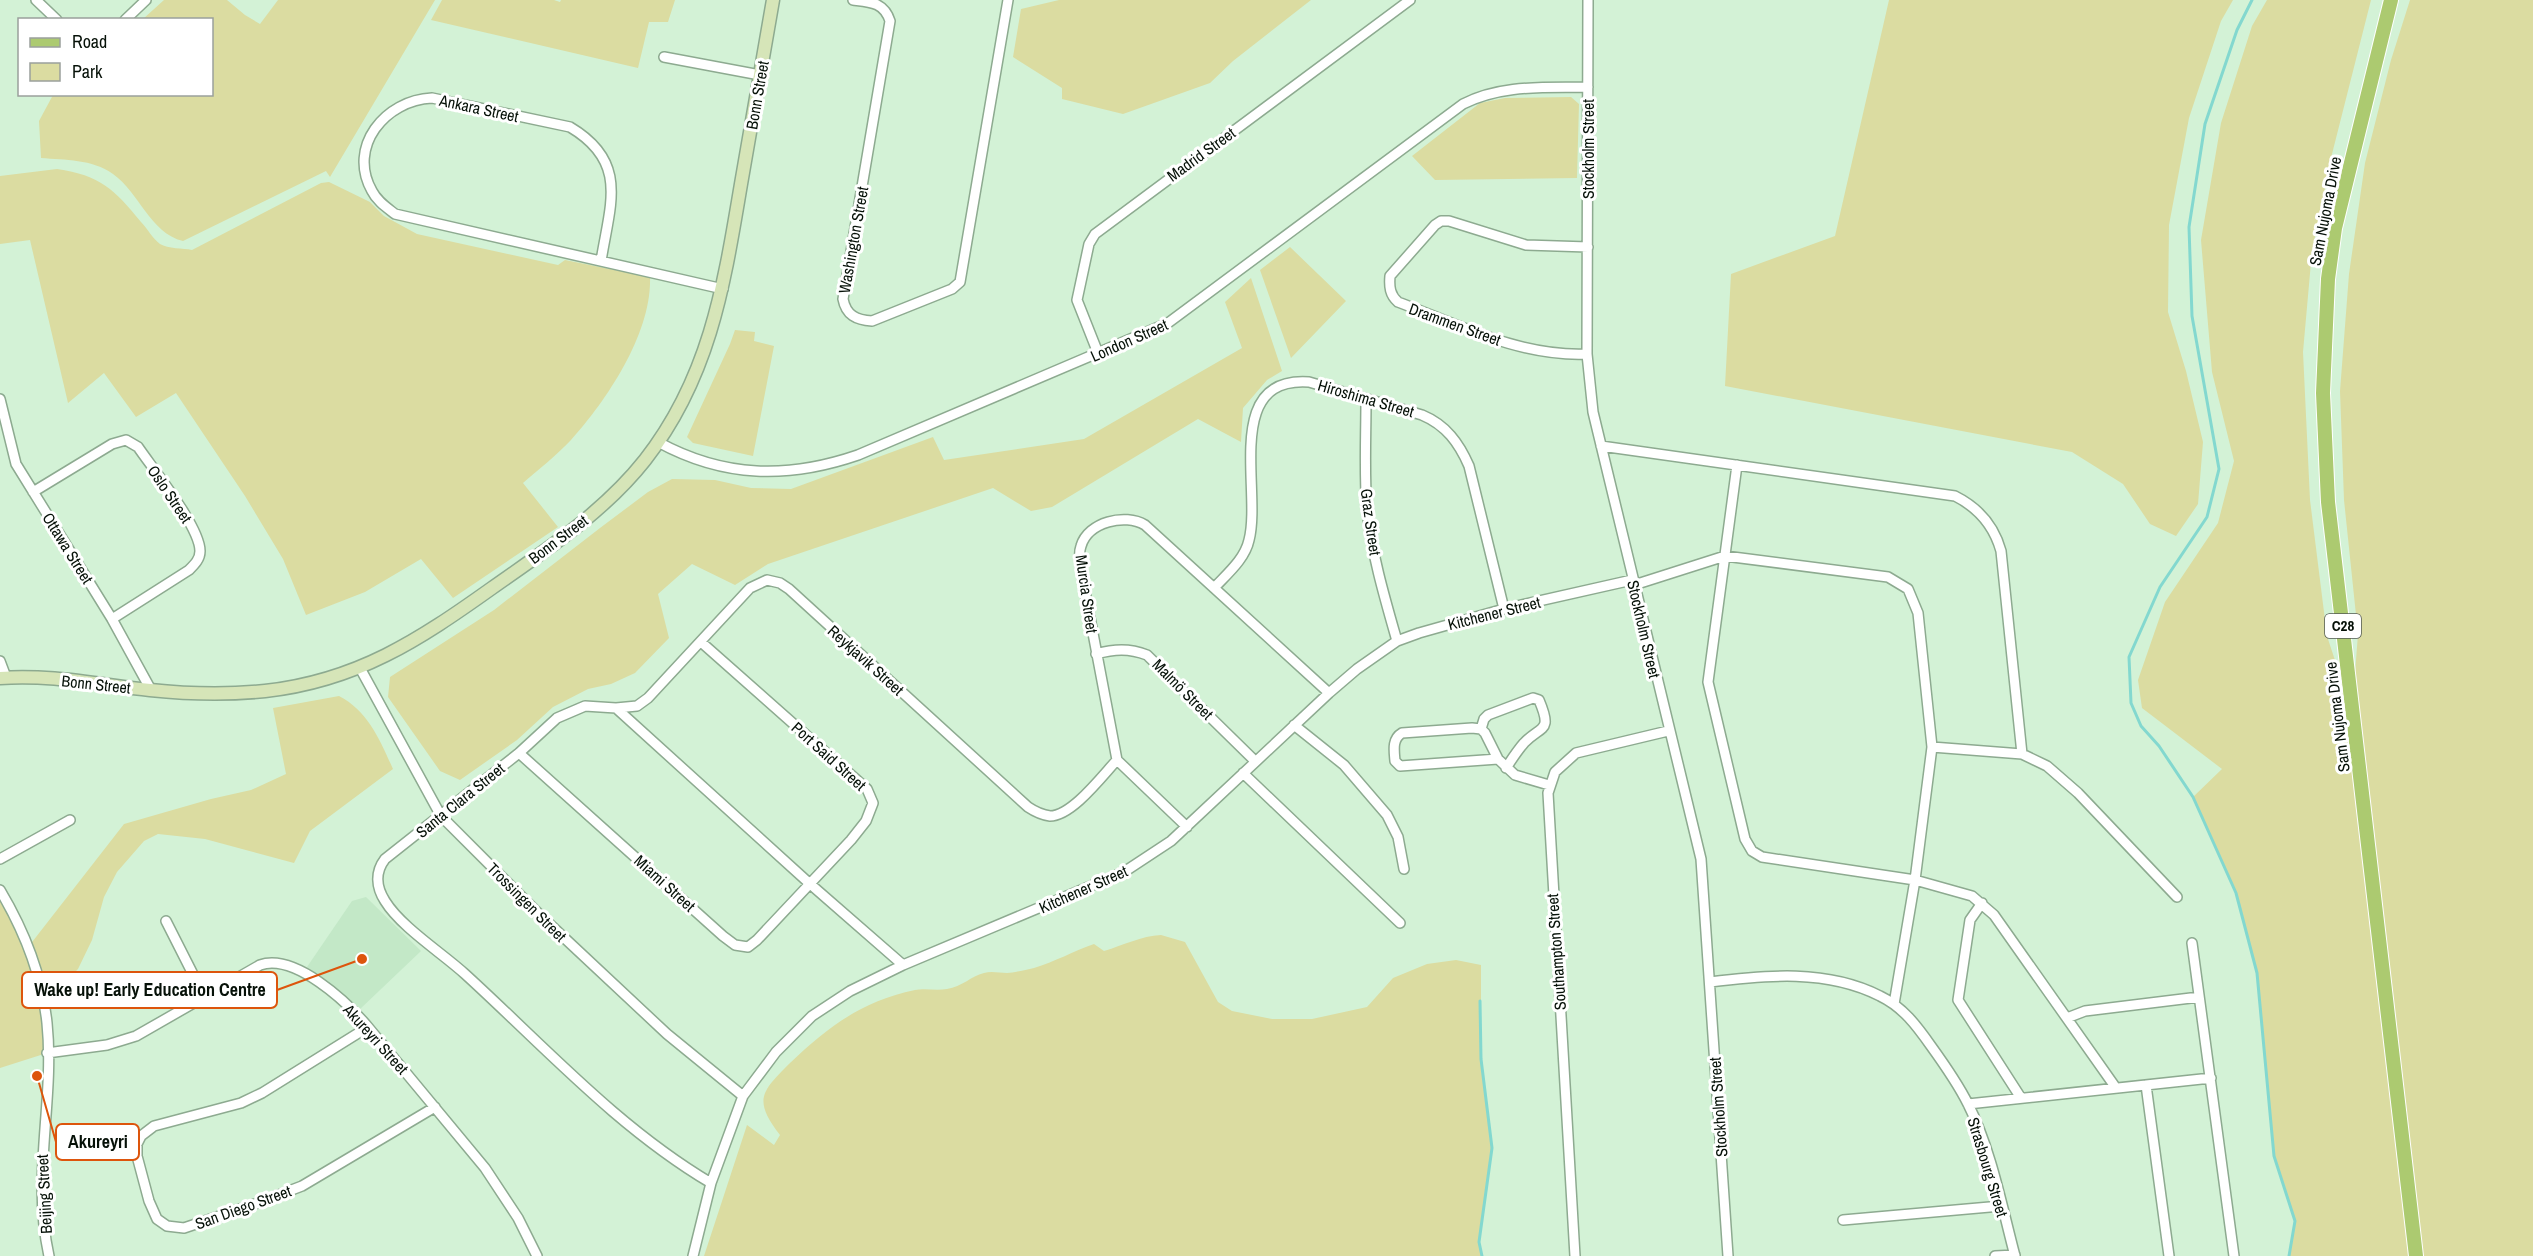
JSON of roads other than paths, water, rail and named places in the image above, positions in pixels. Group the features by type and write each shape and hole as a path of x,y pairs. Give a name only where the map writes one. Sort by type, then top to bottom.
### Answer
{"main road":[{"name":"Sam Nujoma Drive","path":"2391,0 2335,228 2328,279 2323,393 2328,502 2416,1256"}],"street":[{"path":"36,0 55,18"},
{"path":"127,18 146,0"},
{"name":"Bonn Street","path":"3,677 53,679 151,690 224,694 266,691 321,680 360,668 397,651 440,625 544,551 602,504 630,477 658,441 678,410 696,374 709,340 723,290 773,0"},
{"name":"Washington Street","path":"853,0 875,3 887,12 890,21 843,299 849,315 872,321 952,290 960,282 1008,0"},
{"name":"Madrid Street","path":"1098,353 1077,300 1078,286 1089,244 1095,234 1410,0"},
{"name":"Stockholm Street","path":"1588,0 1587,354 1589,390 1600,446 1668,731 1701,859 1728,1256"},
{"path":"664,57 760,75"},
{"name":"London Street","path":"658,441 686,456 736,469 780,472 818,468 858,455 1162,327 1463,104 1489,92 1588,87"},
{"name":"Ankara Street","path":"601,261 612,182 607,163 600,150 570,127 432,98 418,98 404,103 391,110 378,123 369,141 365,173 372,191 382,204 395,214 723,290"},
{"name":"Drammen Street","path":"1587,354 1557,354 1525,350 1398,302 1391,293 1389,284 1390,276 1441,221 1456,223 1526,245 1588,247"},
{"name":"Hiroshima Street","path":"1214,588 1239,561 1250,538 1252,425 1258,405 1269,392 1301,381 1317,383 1435,420 1455,440 1469,466 1504,609"},
{"name":"Ottawa Street","path":"0,399 16,464 112,619 151,690"},
{"name":"Graz Street","path":"1366,400 1365,480 1368,518 1381,587 1397,641"},
{"name":"Oslo Street","path":"33,492 112,444 126,440 138,447 195,532 200,550 197,561 192,567 112,619"},
{"path":"1600,446 1955,496 1979,511 1996,536 2001,551 2022,754"},
{"path":"1737,465 1708,682 1745,839 1752,851 1762,857 1915,880 1972,896 1994,915 2116,1088"},
{"name":"Murcia Street","path":"1117,760 1079,553 1087,534 1112,520 1127,519 1140,523 1329,693"},
{"path":"1725,556 1888,577 1908,589 1918,613 1932,747 1915,880 1894,1004"},
{"name":"Kitchener Street","path":"693,1256 711,1183 743,1096 776,1052 812,1016 850,991 903,965 1124,872 1171,841 1329,693 1357,669 1397,641 1504,609 1633,582 1725,556"},
{"name":"Reykjavik Street","path":"616,708 637,706 648,698 750,588 763,581 775,582 789,589 1028,807 1037,812 1048,816 1065,812 1117,760"},
{"name":"Port Said Street","path":"701,642 867,789 873,799 873,808 860,829 809,883"},
{"name":"Malmö Street","path":"1096,654 1110,650 1128,650 1152,658 1255,761"},
{"path":"0,661 3,677"},
{"name":"Trossingen Street","path":"360,668 441,816 542,917 659,1027 743,1096"},
{"path":"1506,768 1526,741 1542,731 1544,726 1539,700 1533,698 1488,715 1484,719 1482,729 1498,759 1506,768 1515,775 1549,785 1559,767 1576,753 1668,731"},
{"name":"Santa Clara Street","path":"616,708 592,705 557,718 519,753 385,859 379,867 378,887 386,904 464,972 585,1088 680,1164 711,1183"},
{"path":"616,708 903,965"},
{"path":"1293,725 1344,765 1387,815 1398,837 1404,869"},
{"path":"1482,729 1402,733 1395,741 1395,761 1400,766 1498,759"},
{"path":"1932,747 2022,754 2047,766 2078,793 2177,897"},
{"name":"Miami Street","path":"519,753 735,945 748,947 758,940 809,883"},
{"path":"1117,760 1187,826"},
{"path":"1243,773 1400,923"},
{"name":"Southampton Street","path":"1549,785 1548,822 1575,1256"},
{"path":"0,860 70,820"},
{"name":"Beijing Street","path":"0,890 21,929 38,971 47,1025 41,1175 44,1227 49,1256"},
{"path":"1982,903 1970,920 1958,1000 2021,1098"},
{"path":"166,921 205,998"},
{"path":"2192,943 2234,1256"},
{"name":"Akureyri Street","path":"47,1053 107,1045 136,1036 260,965 276,962 309,976 354,1010 485,1168 518,1218 537,1256"},
{"name":"Strasbourg Street","path":"1710,982 1780,975 1818,978 1861,989 1894,1004 1919,1028 1968,1104 1987,1153 2015,1255"},
{"path":"2067,1018 2085,1011 2199,997"},
{"name":"San Diego Street","path":"368,1027 262,1093 241,1103 154,1126 147,1131 137,1144 137,1156 149,1200 157,1219 167,1226 184,1228 281,1195 302,1186 435,1107"},
{"path":"1968,1104 2211,1077"},
{"path":"2146,1085 2169,1256"},
{"path":"1842,1220 2001,1206"},
{"path":"1995,1256 2015,1255"}],"waterway":[{"path":"2252,0 2237,30 2205,124 2189,227 2192,316 2219,469 2207,517 2160,587 2129,657 2131,703 2141,726 2159,746 2193,797 2236,893 2257,973 2274,1156 2295,1221 2289,1256"},
{"path":"1480,1001 1481,1059 1492,1148 1479,1242 1482,1256"}],"place":[{"name":"Wake up! Early Education Centre","path":"362,959"},
{"name":"Akureyri","path":"37,1076"}]}
